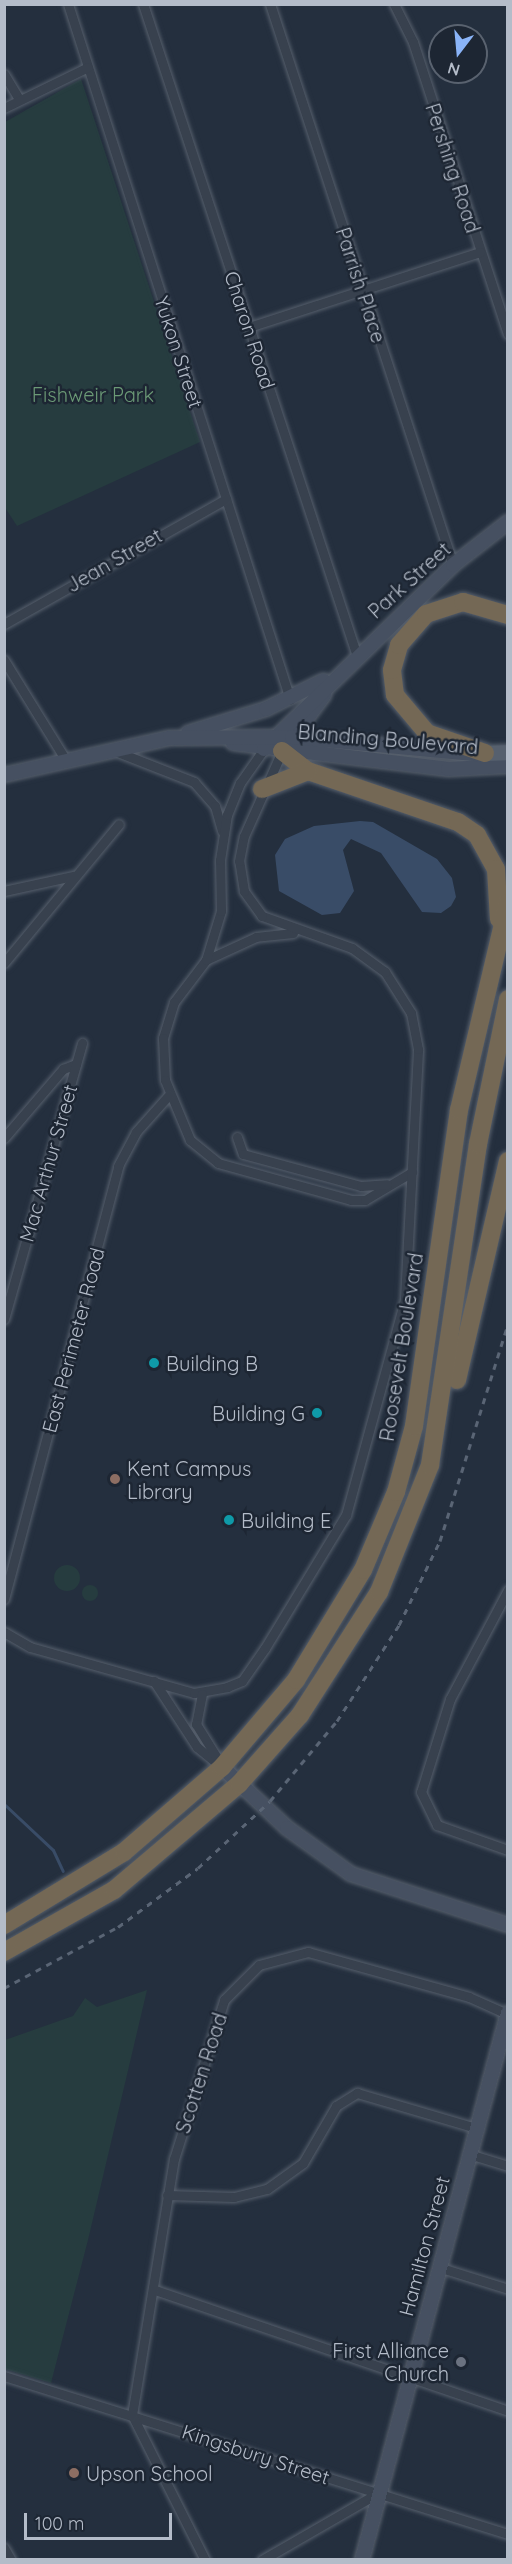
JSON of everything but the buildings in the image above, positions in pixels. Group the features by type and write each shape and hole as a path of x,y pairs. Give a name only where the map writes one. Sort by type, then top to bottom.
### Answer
{"highway":[{"path":"485,753 427,733 395,695 392,670 399,645 426,614 463,602 507,615"},
{"path":"279,743 308,771 458,822 477,835 496,869 500,932"},
{"path":"262,789 308,771"},
{"name":"Roosevelt Boulevard","path":"4,1925 124,1852 222,1767 296,1680 333,1624 396,1492 419,1398 459,1110 507,903"},
{"path":"430,1465 478,1144 507,999"},
{"path":"4,1953 114,1890 240,1784 300,1715 364,1619 410,1526 430,1465 460,1368 507,1161"}],"main road":[{"name":"Blanding Boulevard","path":"485,753 507,752"}],"street":[{"name":"Yukon Street","path":"68,4 290,699"},
{"name":"Charon Road","path":"143,4 357,656"},
{"name":"Parrish Place","path":"270,4 453,565"},
{"name":"Pershing Road","path":"394,4 413,42 507,334"},
{"path":"4,108 88,67"},
{"path":"4,74 20,99"},
{"path":"249,327 480,252"},
{"name":"Jean Street","path":"4,624 226,499"},
{"name":"Park Street","path":"279,743 341,671 453,565 507,522"},
{"path":"4,660 67,762"},
{"path":"4,775 171,738 290,699 341,671"},
{"path":"171,738 279,743"},
{"path":"4,1632 30,1647 202,1694 242,1681 346,1515 405,1299 418,1063 411,1013 395,984 370,960 262,916 244,891 239,861 279,743"},
{"path":"206,960 221,911 223,834 240,783 279,743"},
{"name":"Blanding Boulevard","path":"279,743 424,753 485,753"},
{"name":"Blanding Boulevard","path":"279,743 448,769 507,766"},
{"path":"115,751 194,782 215,806 223,834"},
{"path":"4,963 73,876 118,824"},
{"path":"4,891 73,876"},
{"path":"311,935 273,933 236,943 206,960 179,991 165,1023 169,1095 190,1140 218,1163 351,1200 365,1200 412,1172"},
{"name":"Mac Arthur Street","path":"4,1319 82,1043"},
{"path":"4,1138 63,1069 76,1064"},
{"name":"East Perimeter Road","path":"4,1599 118,1167 131,1139 169,1095"},
{"path":"237,1137 243,1154 361,1186 395,1181"},
{"path":"507,1590 450,1699 422,1792 437,1825 507,1850"},
{"path":"154,1681 197,1747 315,1851 351,1874 507,1925"},
{"path":"202,1694 196,1725 222,1767"},
{"name":"Scotten Road","path":"132,2415 155,2290 167,2195 216,2019 228,1994 259,1965 292,1953 328,1954 469,1997 507,2014"},
{"name":"Hamilton Street","path":"362,2559 408,2378 476,2128 504,2043 507,2014"},
{"path":"167,2195 234,2197 267,2189 303,2163 336,2106 357,2093 476,2128"},
{"path":"469,2154 507,2166"},
{"path":"438,2267 507,2289"},
{"path":"155,2290 507,2411"},
{"name":"Kingsbury Street","path":"4,2376 507,2534"},
{"path":"132,2415 205,2559"},
{"path":"262,2559 378,2493"},
{"path":"4,2548 11,2559"}],"green space":[{"name":"Fishweir Park","path":"81,79 200,442 17,526 4,506 5,122"},
{"path":"67,1565 76,1569 80,1578 76,1587 67,1591 58,1587 54,1578 58,1569"},
{"path":"90,1585 96,1587 98,1593 96,1599 90,1601 84,1599 82,1593 84,1587"},
{"path":"147,1990 88,2240 51,2383 5,2369 5,2040 73,2016 85,1998 97,2007"}],"water":[{"path":"360,821 373,822 437,859 452,878 456,897 451,906 441,913 422,912 381,853 351,839 343,850 354,891 340,913 322,915 279,891 275,855 285,839 314,826"}],"waterway":[{"path":"4,1804 53,1850 63,1871"}],"railway":[{"path":"4,1988 118,1927 198,1868 270,1801 337,1721 399,1625 440,1541 508,1324"}],"place":[{"name":"Building B","path":"154,1363"},
{"name":"Building G","path":"317,1413"},
{"name":"Kent Campus Library","path":"115,1479"},
{"name":"Building E","path":"229,1520"},
{"name":"First Alliance Church","path":"461,2362"},
{"name":"Upson School","path":"74,2473"}]}
